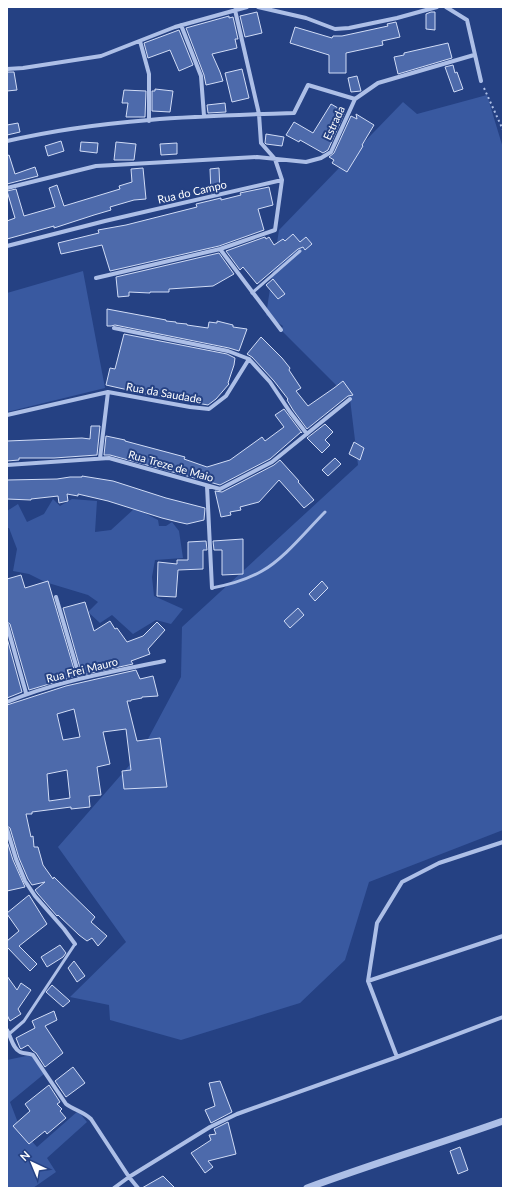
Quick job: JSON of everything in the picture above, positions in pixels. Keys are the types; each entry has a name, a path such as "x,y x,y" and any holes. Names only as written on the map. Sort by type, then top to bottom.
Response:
{"street":[{"path":"7,69 23,68 101,56 181,25 246,7"},
{"path":"258,7 306,18 335,30 397,18 437,7"},
{"path":"446,7 467,20 481,81"},
{"path":"96,278 220,249 275,230 282,180 275,159 261,143 259,114 235,10"},
{"path":"181,25 201,76 204,116"},
{"path":"140,41 149,74 149,121"},
{"path":"7,141 109,124 204,116 294,113 308,85 355,99 378,82 474,55"},
{"name":"Estrada","path":"275,159 306,162 321,158 331,152 355,99"},
{"path":"7,188 96,166 257,157 275,159"},
{"name":"Rua do Campo","path":"7,246 105,221 282,180"},
{"path":"220,249 281,330"},
{"path":"114,328 228,351 249,359 270,382 307,434"},
{"name":"Rua da Saudade","path":"7,414 108,392 190,408 209,409 226,396 249,359"},
{"path":"100,458 108,392"},
{"name":"Rua Treze de Maio","path":"7,465 109,458 220,489 272,462 350,399"},
{"path":"207,486 212,588"},
{"path":"56,597 80,679"},
{"path":"7,625 26,693"},
{"name":"Rua Frei Mauro","path":"7,702 26,693 80,679 164,661"},
{"path":"7,829 16,859 25,881 35,896 64,928 75,944"},
{"path":"396,1057 368,981 377,923 402,882 439,863 503,842"},
{"path":"368,981 503,936"},
{"path":"114,1188 129,1177 210,1128 237,1114 503,1017"},
{"path":"8,1032 16,1049 22,1053 33,1056 66,1104 73,1109 87,1114 138,1188"},
{"path":"307,1188 503,1121"}],"lane":[{"path":"252,293 300,251"},
{"path":"212,588 227,585 262,571 279,559 325,512"},
{"path":"8,1032 24,1021 75,944"}],"path":[{"path":"481,81 503,130"}],"shaded area":[{"path":"487,95 503,148 503,830 369,882 345,960 300,1003 181,1040 110,1020 109,1005 70,997 126,942 58,847 141,752 181,677 182,627 358,465 350,399 281,330 283,326 266,315 279,230 403,102 417,114"},
{"path":"83,271 105,388 7,412 7,293"},
{"path":"53,499 60,506 72,499 97,501 95,532 111,530 135,508 158,520 159,526 166,526 172,522 179,531 183,558 155,560 152,577 154,596 183,609 171,624 156,620 133,634 112,615 100,623 88,612 98,602 88,595 45,582 29,574 13,571 17,549 9,528 7,528 7,511 18,504 27,522 44,514"},
{"path":"31,1055 44,1074 10,1102 20,1128 37,1147 78,1111 87,1122 47,1158 56,1172 33,1188 7,1188 7,1060"}],"building":[{"path":"257,12 262,33 245,37 240,16"},
{"path":"435,12 435,30 426,29 426,14"},
{"path":"229,16 229,18 233,17 238,39 235,39 237,48 212,54 223,81 206,85 204,75 186,28"},
{"path":"396,22 400,37 382,41 383,45 346,53 346,73 329,73 329,55 290,43 295,27 332,38 333,36 342,36 388,26 387,24"},
{"path":"179,30 193,65 179,71 170,50 148,58 144,43"},
{"path":"448,43 452,58 398,74 394,57 404,55 404,53"},
{"path":"453,65 455,73 457,72 463,89 454,92 445,67"},
{"path":"242,69 249,98 232,102 225,73"},
{"path":"7,72 14,72 17,90 7,91"},
{"path":"357,76 361,91 351,92 348,78"},
{"path":"155,89 173,91 170,112 152,111 152,91 155,91"},
{"path":"124,90 146,91 145,117 126,117 128,103 122,103"},
{"path":"225,103 226,112 208,113 207,105"},
{"path":"331,104 345,112 328,150 323,153 300,140 299,142 286,135 294,122 313,133"},
{"path":"356,114 374,125 347,172 332,163 334,160 329,157 334,153 351,116 357,119"},
{"path":"18,123 20,132 7,135 7,125"},
{"path":"266,134 284,137 282,146 266,144"},
{"path":"61,141 64,151 48,156 45,146"},
{"path":"81,142 98,143 97,153 80,151"},
{"path":"116,142 136,144 134,160 114,160"},
{"path":"177,143 177,154 161,155 160,144"},
{"path":"9,155 15,174 35,167 38,176 7,184 7,156"},
{"path":"143,168 146,199 134,200 110,207 111,210 54,228 54,226 7,239 7,221 15,218 7,191 16,189 24,216 55,207 49,188 57,185 64,206 120,189 119,186 132,182 131,169"},
{"path":"219,168 220,191 211,193 210,169"},
{"path":"269,187 273,205 258,209 264,230 219,246 110,271 102,245 61,254 58,243 99,233 98,230 126,225 197,207 196,204 221,198 221,200 241,195 240,193"},
{"path":"293,234 300,242 306,237 312,244 305,250 303,247 298,249 257,284 243,267 240,270 226,251 265,237 266,239 269,237 274,245 283,239 285,241"},
{"path":"219,253 234,274 213,286 169,289 169,292 129,292 129,296 118,297 116,277"},
{"path":"273,279 285,294 278,299 266,285"},
{"path":"107,309 208,328 209,322 217,323 217,321 233,325 233,327 247,329 239,351 115,325 107,326"},
{"path":"124,334 227,354 235,358 229,384 216,399 208,405 106,385 110,368 115,369"},
{"path":"261,337 290,368 289,370 301,388 296,391 308,406 343,381 353,395 348,396 307,429 293,410 287,400 288,399 274,381 252,357 247,354"},
{"path":"284,409 302,433 301,432 270,459 220,485 110,455 104,455 106,436 185,457 184,459 207,467 230,460 262,437 265,441 284,427 275,415"},
{"path":"325,424 333,432 325,440 330,445 322,453 307,438"},
{"path":"91,426 100,426 97,455 54,458 19,458 19,460 7,461 7,441 90,439"},
{"path":"354,442 364,448 360,460 349,454"},
{"path":"335,458 341,464 328,476 322,470"},
{"path":"280,460 314,500 304,508 279,480 259,502 240,507 241,510 230,512 231,515 221,517 215,491 222,492 274,465"},
{"path":"82,476 113,481 166,498 205,508 204,520 187,524 162,518 108,501 78,494 78,496 67,494 68,501 59,503 58,496 31,500 7,499 7,480 57,479"},
{"path":"243,539 243,574 222,575 222,550 214,550 213,541"},
{"path":"206,541 207,550 203,550 203,569 178,570 176,597 157,596 158,562 177,564 177,560 188,560 188,542"},
{"path":"21,575 25,588 48,581 76,676 29,690 10,624 7,622 7,579"},
{"path":"322,581 328,588 315,601 309,594"},
{"path":"85,602 94,631 110,621 127,642 143,636 157,622 165,630 148,649 150,654 131,661 133,664 82,675 63,608"},
{"path":"298,608 304,615 290,628 284,621"},
{"path":"7,638 22,692 7,698"},
{"path":"136,670 140,679 153,676 158,696 142,697 127,701 137,741 160,738 167,787 124,789 122,771 131,770 126,729 103,732 110,764 97,767 101,795 89,796 90,807 71,809 71,807 26,814 31,837 33,836 34,847 38,847 43,865 53,879 54,877 95,917 91,922 107,936 98,946 92,938 87,941 58,915 57,916 38,894 35,890 45,882 32,885 19,858 10,828 7,826 7,705 66,686","holes":["74,709 80,737 63,740 57,714","67,770 70,798 49,801 47,774"]},
{"path":"7,841 13,860 25,887 7,891"},
{"path":"29,895 47,924 19,946 37,964 30,971 7,947 7,941 19,931 7,913"},
{"path":"60,945 66,953 63,957 47,967 41,957"},
{"path":"74,961 85,976 77,982 68,968"},
{"path":"7,976 17,990 21,983 31,990 18,1009 21,1014 10,1021 7,1015"},
{"path":"52,985 70,1001 63,1007 46,992"},
{"path":"54,1011 57,1020 45,1026 63,1053 45,1067 36,1053 28,1045 21,1049 20,1048 16,1038 35,1028 32,1021"},
{"path":"73,1067 85,1083 66,1097 55,1081"},
{"path":"220,1081 232,1112 211,1123 205,1110 215,1106 209,1083"},
{"path":"49,1085 60,1102 57,1104 62,1109 60,1111 66,1118 47,1134 45,1131 29,1144 13,1126 30,1111 25,1104"},
{"path":"228,1122 236,1154 208,1161 213,1167 205,1173 191,1153 211,1140 209,1135 216,1134 214,1129"},
{"path":"460,1147 468,1170 458,1174 450,1151"},
{"path":"163,1176 175,1188 142,1188"}]}
